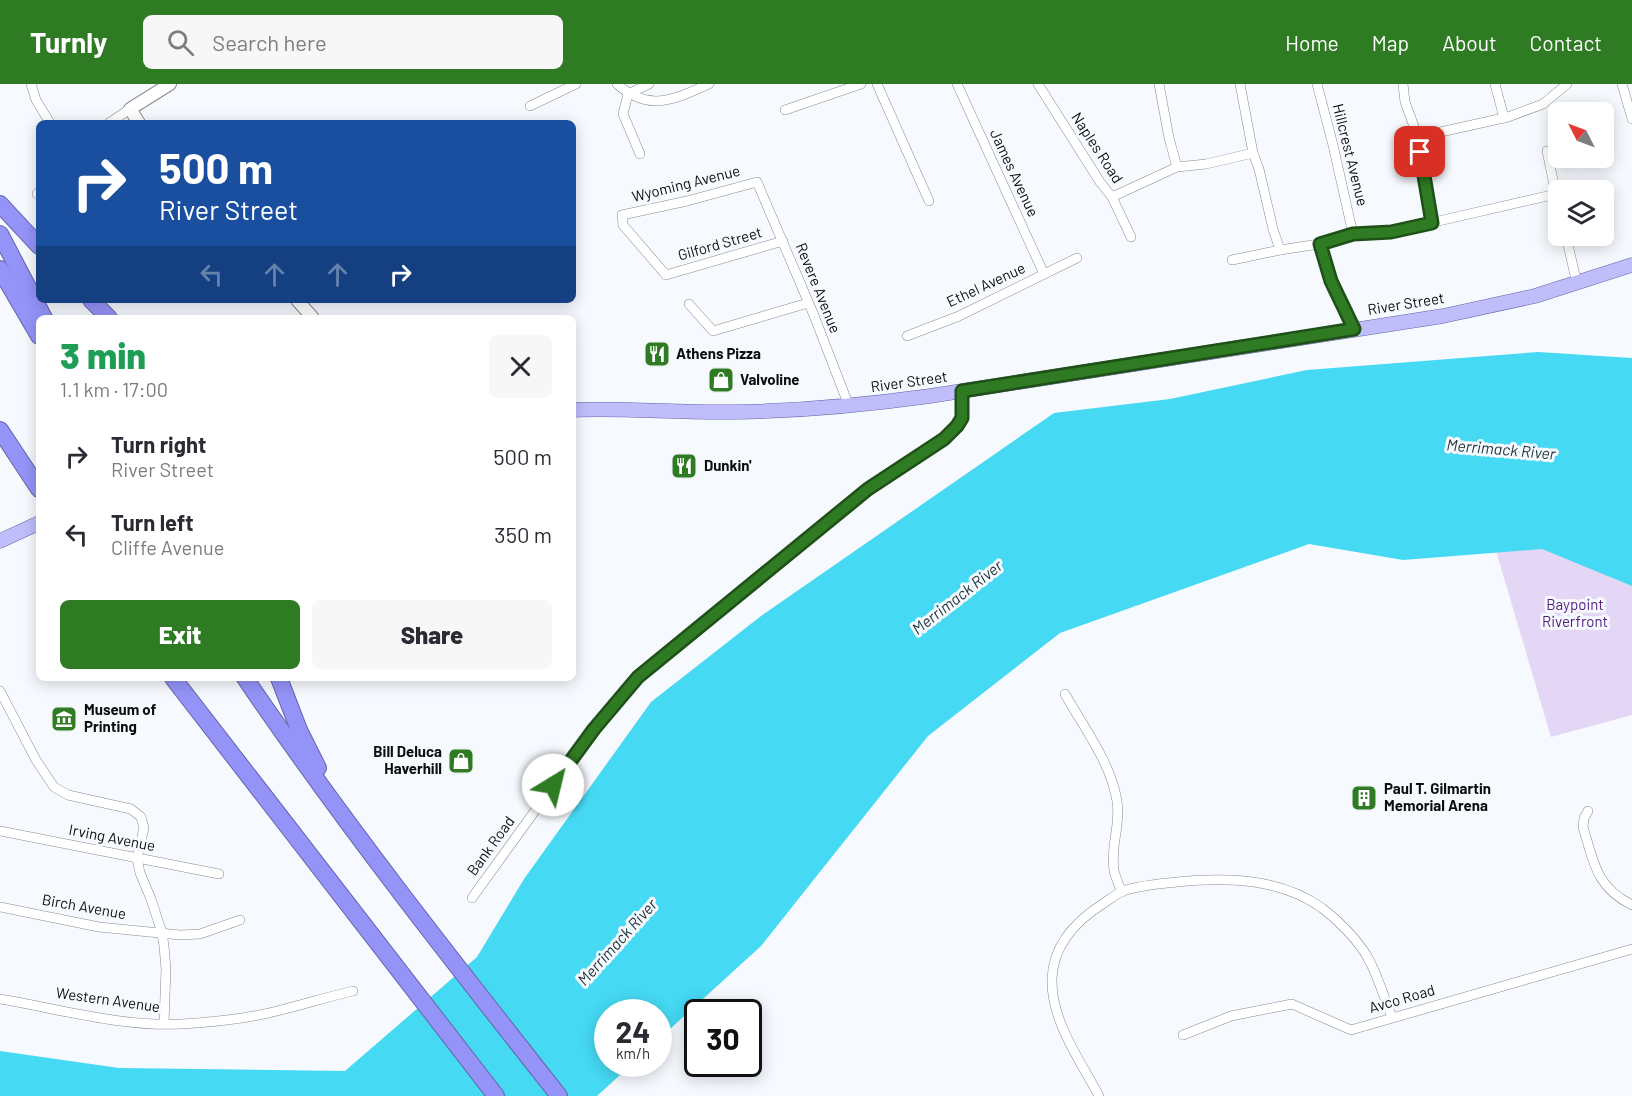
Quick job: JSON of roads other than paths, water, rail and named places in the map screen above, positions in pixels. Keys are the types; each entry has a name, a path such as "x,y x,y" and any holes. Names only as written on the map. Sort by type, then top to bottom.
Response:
{"highway":[{"path":"0,204 36,243"},
{"path":"0,234 36,301"},
{"path":"0,269 36,331"},
{"path":"94,303 106,315"},
{"path":"0,430 36,485"},
{"path":"0,442 36,485"},
{"path":"175,681 496,1096"},
{"path":"247,681 337,810 559,1096"},
{"path":"280,681 299,730 337,810"}],"main road":[{"path":"138,120 130,109 170,84"},
{"name":"River Street","path":"576,410 734,412 849,406 962,391 1493,306 1578,284 1632,265"},
{"path":"300,303 311,315"},
{"path":"0,541 36,525"}],"street":[{"path":"31,84 36,100 48,120"},
{"path":"530,106 576,84"},
{"path":"617,84 628,94 667,102 709,84"},
{"path":"628,94 649,84"},
{"path":"785,110 861,84"},
{"path":"877,84 929,201"},
{"name":"James Avenue","path":"957,84 1044,274"},
{"name":"Naples Road","path":"1038,84 1100,182 1112,197 1131,237"},
{"path":"1159,84 1177,167"},
{"path":"1240,84 1253,153 1280,250"},
{"name":"Hillcrest Avenue","path":"1317,84 1334,145 1353,234"},
{"path":"1402,84 1405,102 1418,137 1421,167 1432,223"},
{"path":"1495,84 1504,118"},
{"path":"1418,137 1504,118 1543,104 1567,84"},
{"path":"1622,84 1632,119"},
{"path":"628,94 623,114 640,154"},
{"path":"114,120 130,109"},
{"path":"1547,151 1553,180"},
{"path":"1112,197 1177,167 1206,164 1253,153"},
{"name":"Wyoming Avenue","path":"666,275 623,225 622,215 687,201 757,182"},
{"name":"Revere Avenue","path":"757,182 849,406"},
{"path":"1232,260 1320,244 1353,234 1391,232 1548,201"},
{"name":"Gilford Street","path":"666,275 783,241"},
{"path":"1320,244 1331,281 1354,329"},
{"path":"1568,246 1578,284"},
{"name":"Ethel Avenue","path":"907,336 959,316 1077,258"},
{"path":"689,304 713,331 808,303"},
{"name":"Bank Road","path":"472,898 594,729 637,678 868,489 944,439 962,418 962,391"},
{"path":"0,691 36,760 54,787 68,795 131,809 141,817 144,828 136,858 162,933 166,969 164,1023"},
{"path":"1065,694 1112,777 1118,804 1114,871 1122,892"},
{"path":"1588,811 1583,827 1603,884 1632,905"},
{"name":"Irving Avenue","path":"0,831 219,874"},
{"path":"1099,1096 1060,1020 1054,1003 1052,978 1056,957 1071,931 1088,914 1122,892 1154,884 1236,879 1270,885 1298,894 1322,908 1347,931 1368,957 1392,1017"},
{"name":"Birch Avenue","path":"0,907 99,927 180,935 200,934 240,920"},
{"name":"Avco Road","path":"1183,1035 1231,1016 1293,1004 1351,1030 1632,949"},
{"name":"Western Avenue","path":"0,999 135,1022 180,1024 233,1020 352,991"}],"water":[{"name":"Merrimack River","path":"1538,352 1632,358 1632,586 1542,549 1403,560 1309,544 1060,633 928,736 761,946 703,999 684,999 684,1016 672,1027 672,999 594,999 594,1077 618,1077 597,1096 0,1096 0,1051 119,1068 345,1071 477,957 524,879 651,702 761,616 1054,413 1170,399 1307,370"}],"place":[{"name":"Athens Pizza","path":"657,354"},
{"name":"Valvoline","path":"721,380"},
{"name":"Dunkin'","path":"684,466"},
{"name":"Museum of Printing","path":"64,719"},
{"name":"Bill Deluca Haverhill","path":"461,761"},
{"name":"Paul T. Gilmartin Memorial Arena","path":"1364,798"}],"park label":[{"name":"Baypoint Riverfront","path":"1575,614"}]}
